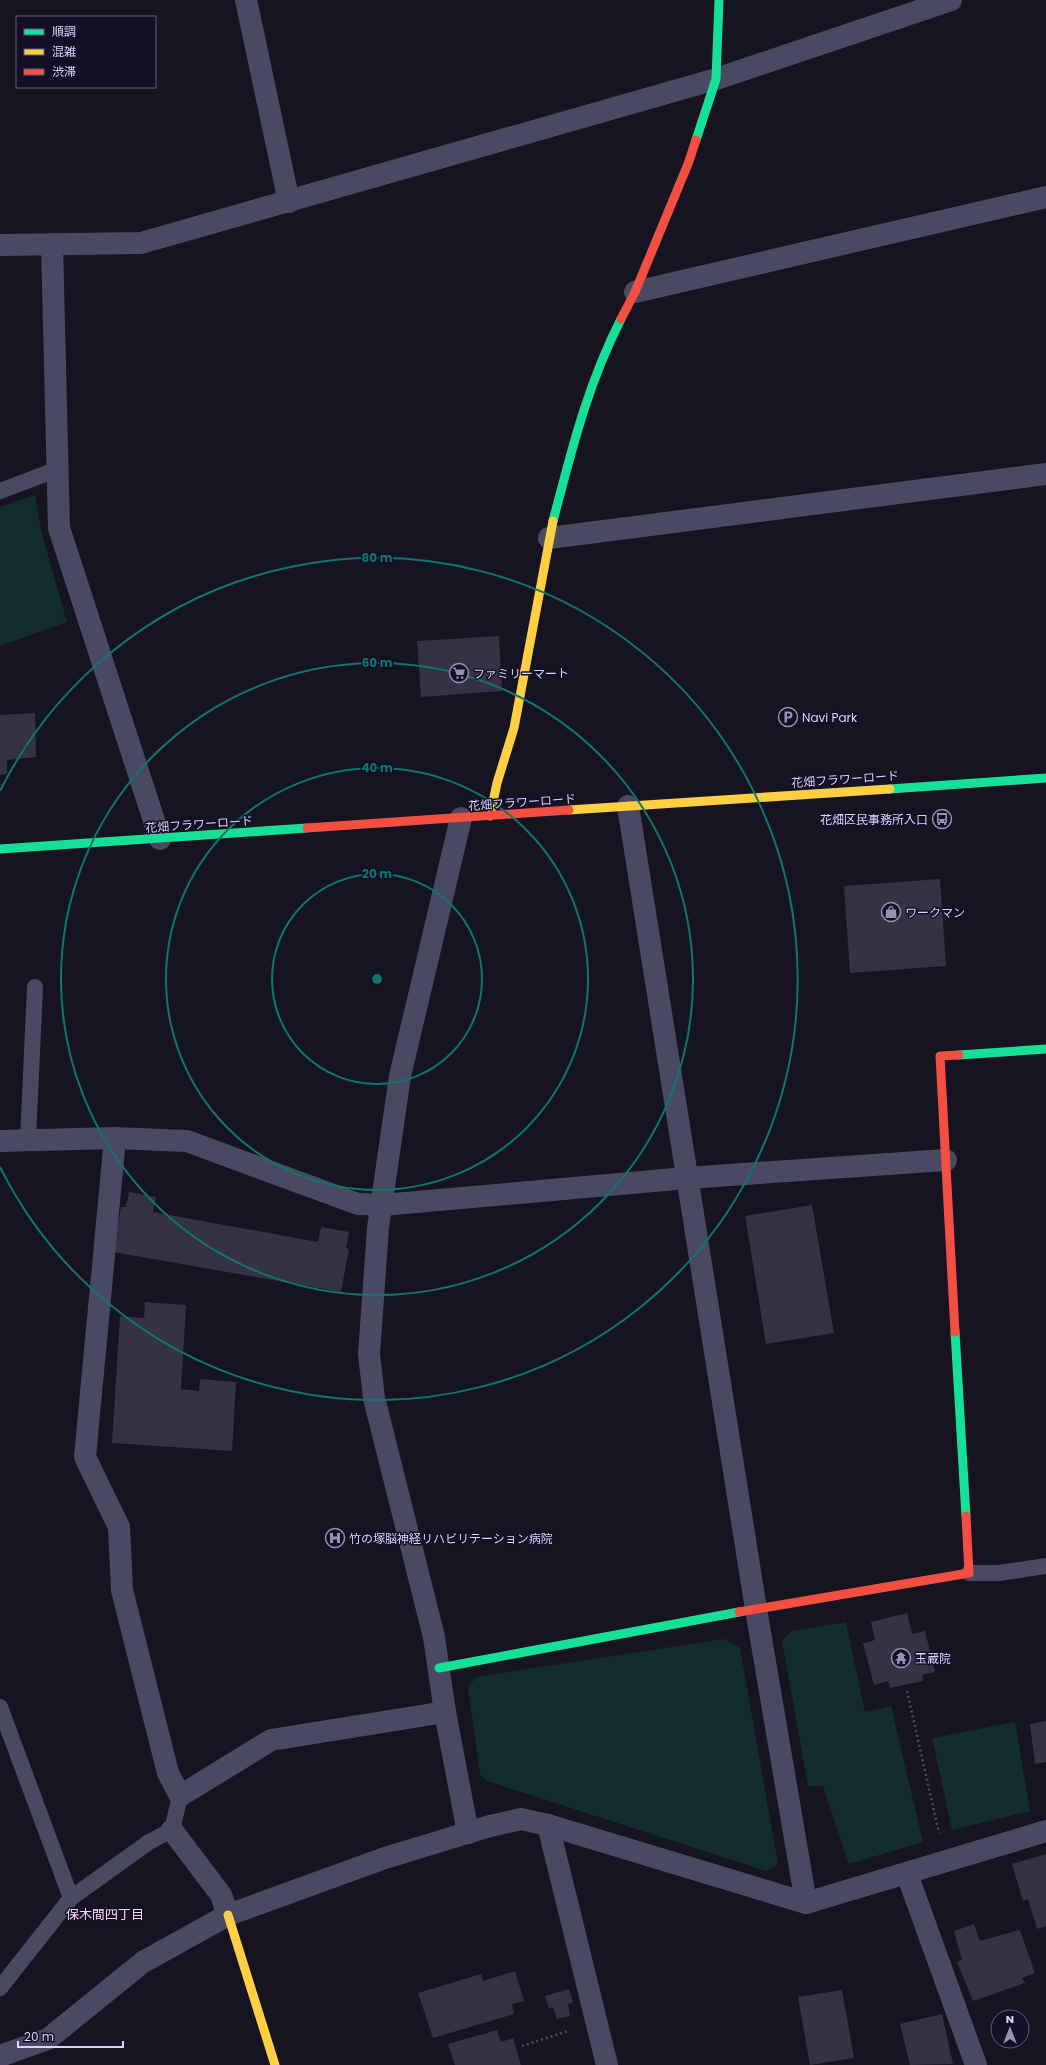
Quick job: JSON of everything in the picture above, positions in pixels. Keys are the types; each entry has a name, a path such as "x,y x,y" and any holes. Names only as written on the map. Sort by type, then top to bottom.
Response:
{"street":[{"path":"246,0 289,202"},
{"path":"490,816 497,783 514,728 549,538 579,420 603,354 635,292 688,164 716,78 719,0"},
{"path":"0,245 141,243 289,202 716,78 951,0"},
{"path":"635,292 1046,198"},
{"path":"52,245 59,528 160,838"},
{"path":"549,538 1046,474"},
{"name":"花畑フラワーロード","path":"0,849 1046,778"},
{"path":"628,806 756,1609 806,1903"},
{"path":"461,818 400,1076 382,1205 369,1354 374,1398 434,1637 445,1712 468,1833"},
{"path":"439,1668 756,1609 969,1573 940,1056 1046,1049"},
{"path":"0,1141 115,1138 187,1140 358,1204 382,1205 687,1178 946,1160"},
{"path":"115,1138 85,1456 119,1527 122,1590 168,1773 180,1796 271,1740 445,1712"},
{"path":"0,2056 48,2039 143,1962 228,1915 385,1858 521,1819 548,1825 806,1903 1046,1831"},
{"path":"548,1825 607,2065"},
{"path":"172,1830 221,1895 275,2065"},
{"path":"906,1874 976,2065"}],"lane":[{"path":"0,491 58,469"},
{"path":"28,1140 35,988"},
{"path":"969,1573 999,1573 1046,1566"},
{"path":"0,1707 71,1898"},
{"path":"0,1988 71,1898 149,1842 172,1830 180,1796"}],"path":[{"path":"908,1691 946,1862"},
{"path":"522,2046 597,2022"}],"green space":[{"path":"35,495 41,531 67,622 0,646 0,507"},
{"path":"846,1622 865,1712 891,1706 923,1842 849,1864 823,1786 808,1786 782,1641 791,1631"},
{"path":"724,1639 740,1648 778,1864 766,1871 487,1781 480,1774 468,1688 476,1677"},
{"path":"1015,1722 1030,1811 952,1830 932,1738"}],"building":[{"path":"499,636 502,691 421,697 417,641"},
{"path":"35,713 36,757 7,760 7,774 0,775 0,715"},
{"path":"940,879 946,966 850,973 844,886"},
{"path":"129,1192 156,1197 153,1212 318,1242 321,1227 349,1232 346,1248 349,1249 341,1292 113,1252 121,1207 126,1207"},
{"path":"812,1205 834,1333 766,1344 745,1216"},
{"path":"145,1302 186,1305 181,1389 199,1391 200,1379 236,1382 232,1451 112,1443 120,1316 144,1318"},
{"path":"907,1613 912,1634 925,1631 935,1672 922,1675 923,1681 890,1688 888,1681 874,1685 863,1643 875,1640 871,1622"},
{"path":"1046,1721 1046,1762 1035,1764 1030,1724"},
{"path":"1046,1854 1046,1926 1037,1929 1028,1899 1023,1901 1012,1864"},
{"path":"974,1924 980,1941 1020,1930 1035,1973 1022,1978 1025,1983 973,2001 957,1962 962,1960 954,1931"},
{"path":"515,1971 524,2001 512,2004 514,2014 433,2038 418,1993 481,1974 483,1981"},
{"path":"569,1989 573,2002 568,2004 570,2016 557,2019 553,2007 549,2009 545,1996"},
{"path":"842,1990 854,2058 810,2065 798,1997"},
{"path":"942,2014 953,2064 910,2065 900,2024"},
{"path":"497,2030 501,2042 513,2038 521,2065 455,2065 448,2044"}],"traffic: fast":[{"path":"696,140 716,79 719,0"},
{"path":"553,521 581,418 609,344 621,319"},
{"path":"890,789 1046,778"},
{"path":"0,849 307,828"},
{"path":"959,1055 1046,1049"},
{"path":"955,1332 966,1516"},
{"path":"439,1668 739,1612"}],"traffic: slow":[{"path":"490,816 497,783 514,728 553,521"},
{"path":"569,810 890,789"},
{"path":"228,1915 275,2065"}],"traffic: jam":[{"path":"621,319 635,292 688,164 696,140"},
{"path":"307,828 569,810"},
{"path":"955,1332 940,1056 959,1055"},
{"path":"739,1612 969,1573 966,1516"}],"place":[{"name":"ファミリーマート","path":"459,673"},
{"name":"Navi Park","path":"788,717"},
{"name":"花畑区民事務所入口","path":"942,819"},
{"name":"ワークマン","path":"891,912"},
{"name":"竹の塚脳神経リハビリテーション病院","path":"335,1538"},
{"name":"玉蔵院","path":"901,1658"}],"district":[{"name":"保木間四丁目","path":"105,1914"}]}
